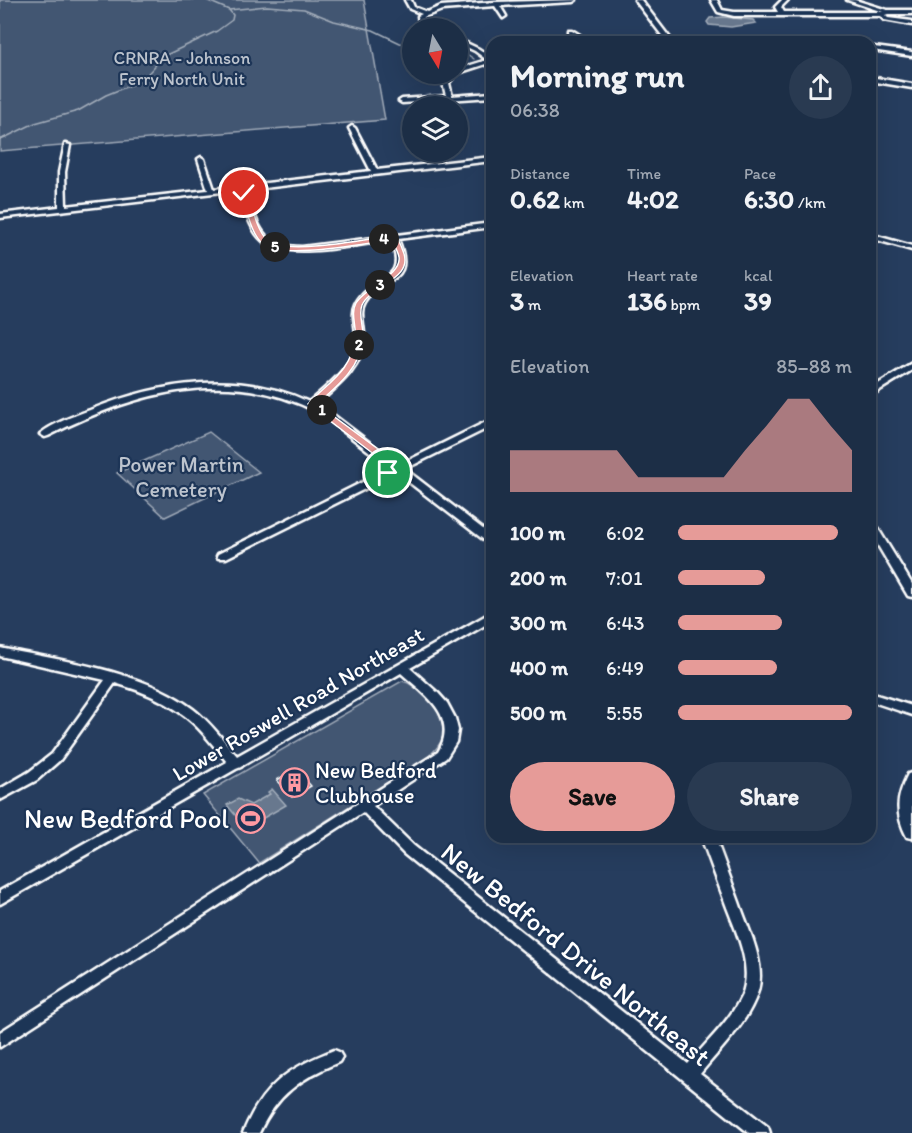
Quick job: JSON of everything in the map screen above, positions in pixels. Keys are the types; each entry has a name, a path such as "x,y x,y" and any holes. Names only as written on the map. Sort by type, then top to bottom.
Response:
{"street":[{"path":"408,0 412,8 426,13 450,7 573,0"},
{"path":"638,0 665,36"},
{"path":"714,0 720,11 726,13 912,12"},
{"path":"782,14 778,8 785,0"},
{"path":"850,0 885,13"},
{"path":"496,4 503,16"},
{"path":"422,18 426,13"},
{"path":"885,13 886,19 910,25"},
{"path":"570,32 578,36"},
{"path":"881,44 912,53"},
{"path":"468,46 486,56"},
{"path":"876,49 912,53"},
{"path":"468,68 486,62"},
{"path":"876,80 909,85 911,76"},
{"path":"468,97 486,95"},
{"path":"352,128 375,173"},
{"path":"63,209 62,172 67,145"},
{"path":"201,159 212,192"},
{"path":"0,216 486,160"},
{"path":"242,188 258,234 267,243 278,248 302,249 486,226"},
{"path":"312,404 340,380 356,357 360,336 357,309 362,300 402,266 403,258 394,237"},
{"path":"876,238 912,248"},
{"path":"876,388 912,366"},
{"path":"45,434 88,412 122,401 163,392 203,386 244,386 266,389 312,404 486,536"},
{"path":"222,556 486,425"},
{"path":"876,536 912,593"},
{"name":"Lower Roswell Road Northeast","path":"0,898 486,620"},
{"path":"0,652 112,678 153,692 183,708 206,728 237,764"},
{"path":"0,1040 434,762 444,753 451,741 453,727 446,709 403,668"},
{"path":"0,795 33,776 56,757 112,678"},
{"path":"876,699 912,711"},
{"path":"912,778 903,806 904,818 912,833"},
{"name":"New Bedford Drive Northeast","path":"365,806 410,850 762,1133"},
{"path":"689,1075 742,1010 750,994 753,979 752,961 747,944 710,843"},
{"path":"251,1133 263,1106 287,1081 334,1057"}],"green space":[{"name":"CRNRA - Johnson Ferry North Unit","path":"0,0 364,0 385,120 0,151"},
{"name":"Power Martin Cemetery","path":"209,432 259,472 165,517 117,473"},
{"path":"402,681 412,685 420,692 439,712 443,720 444,734 436,749 428,757 259,863 203,795"}],"shaded area":[{"path":"710,18 753,20 756,23 731,27 709,25 707,22"},
{"name":"New Bedford Pool","path":"272,789 286,805 246,828 227,805 238,799 251,805 270,794 268,792"}],"building":[{"name":"New Bedford Clubhouse","path":"296,769 311,786 292,797 277,780"}],"waterway":[{"path":"206,0 229,10"},
{"path":"229,10 267,6 304,9 334,21 373,30 402,43"},
{"path":"4,138 35,123 78,111 106,95 141,81 164,56 217,31 232,20 233,15 229,10"},
{"path":"468,55 474,59"},
{"path":"0,140 7,137"}],"place":[{"name":"New Bedford Clubhouse","path":"294,783"},
{"name":"New Bedford Pool","path":"250,818"}],"route":[{"path":"244,193 258,234 267,243 278,248 302,249 394,237 403,258 402,266 362,300 357,309 360,336 356,357 340,380 312,404 398,468 388,473"}]}
